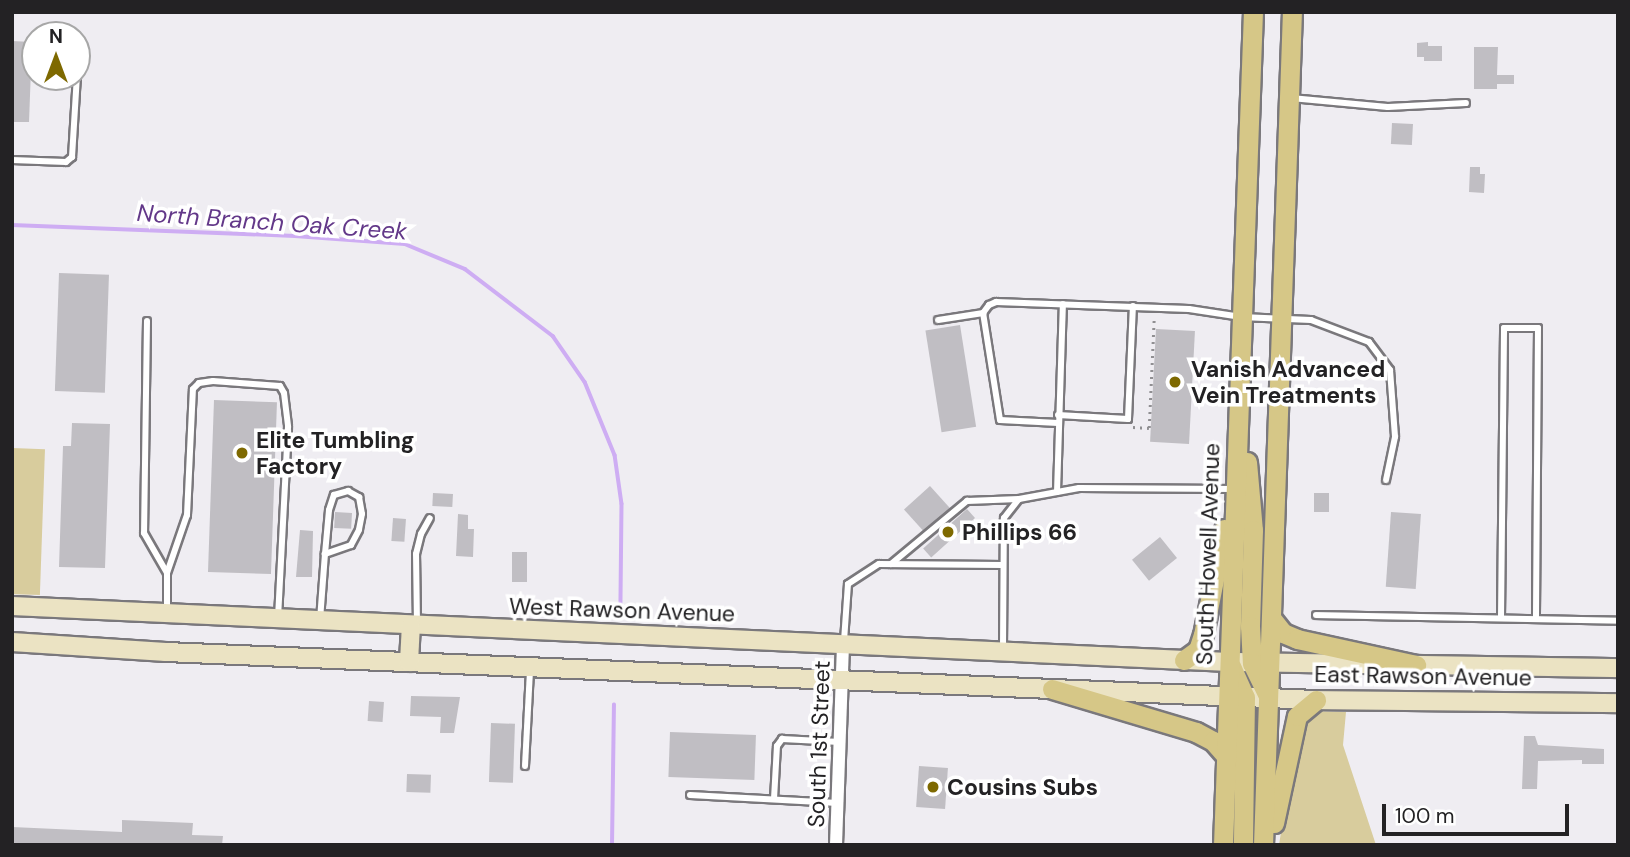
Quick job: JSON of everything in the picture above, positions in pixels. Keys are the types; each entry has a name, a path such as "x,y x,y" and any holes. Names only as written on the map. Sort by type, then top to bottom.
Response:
{"main road":[{"name":"South Howell Avenue","path":"1223,845 1226,756 1237,696 1229,662 1230,489 1226,468 1238,421 1253,12"},
{"path":"1261,663 1272,619 1292,12"},
{"path":"1239,378 1253,530 1250,626 1269,698 1263,845"},
{"path":"1184,660 1198,650 1203,635 1230,489"},
{"name":"West Rawson Avenue","path":"12,606 1229,662"},
{"path":"1272,619 1283,633 1297,639 1416,665"},
{"path":"409,662 414,626"},
{"path":"12,642 530,668 1237,696 1243,845"},
{"name":"East Rawson Avenue","path":"1229,662 1618,668"},
{"path":"1052,689 1196,732 1213,741 1226,756"},
{"name":"East Rawson Avenue","path":"1237,696 1316,700 1618,703"},
{"path":"1273,845 1275,814 1292,730 1297,716 1316,700"}],"street":[{"name":"South 1st Street","path":"836,845 843,645"}],"lane":[{"path":"12,160 66,162 72,157 76,91"},
{"path":"1289,98 1388,107 1466,103"},
{"path":"938,320 983,313 996,302 1189,309 1241,317 1311,320 1369,342 1390,370 1395,436 1386,480"},
{"path":"1057,492 1063,303"},
{"path":"983,313 1000,420 1128,419 1133,306"},
{"path":"147,321 144,533 167,573"},
{"path":"1501,618 1504,328 1538,328 1536,618"},
{"path":"167,615 167,573 187,515 192,389 198,383 213,381 280,386 287,405 278,620"},
{"path":"891,564 967,501 1019,499 1057,492 1139,486 1230,489"},
{"path":"320,622 325,554 329,510 334,495 348,491 359,497 362,514 359,530 351,545 325,554"},
{"path":"1003,652 1004,518 1019,499"},
{"path":"414,626 416,554 421,534 430,518"},
{"path":"843,645 848,584 879,564 1003,565"},
{"path":"1316,615 1618,621"},
{"path":"525,766 530,668"},
{"path":"774,799 777,746 782,739 840,741"},
{"path":"690,795 838,803"}],"path":[{"path":"1128,419 1132,427 1149,428 1154,316 1165,317"}],"shaded area":[{"path":"12,448 45,449 40,595 12,594"},
{"path":"1313,711 1346,712 1343,745 1376,845 1279,845 1298,725"}],"building":[{"path":"12,41 21,41 21,91 30,91 29,122 12,122"},
{"path":"1428,42 1428,46 1442,46 1442,61 1424,61 1424,57 1417,57 1417,43"},
{"path":"1474,47 1498,47 1497,75 1514,75 1514,84 1497,84 1497,89 1474,89"},
{"path":"1392,123 1413,124 1412,145 1391,144"},
{"path":"1470,167 1480,167 1480,174 1485,174 1484,193 1469,192"},
{"path":"59,273 109,275 105,393 55,391"},
{"path":"960,325 976,427 942,432 925,330"},
{"path":"1156,329 1195,331 1189,444 1150,442"},
{"path":"214,400 277,402 271,574 208,572"},
{"path":"72,423 110,424 105,568 59,567 63,446 71,446"},
{"path":"930,486 950,508 924,532 904,509"},
{"path":"433,493 453,494 452,507 432,506"},
{"path":"1314,493 1329,493 1329,512 1314,512"},
{"name":"Phillips 66","path":"967,509 975,518 931,557 923,548"},
{"path":"335,512 352,513 351,529 334,528"},
{"path":"1391,512 1421,514 1416,589 1386,587"},
{"path":"458,514 468,515 468,529 474,529 473,557 456,556"},
{"path":"393,518 406,519 404,542 391,541"},
{"path":"300,530 313,531 312,577 296,577"},
{"path":"1160,537 1177,558 1149,581 1132,560"},
{"path":"512,552 527,552 527,582 512,582"},
{"path":"411,696 460,697 454,733 440,733 441,717 410,716"},
{"path":"369,701 384,702 383,722 368,721"},
{"path":"491,723 515,724 513,783 489,782"},
{"path":"670,732 756,735 754,780 668,777"},
{"path":"1524,736 1535,736 1538,745 1604,749 1604,764 1582,764 1582,760 1538,761 1537,789 1522,789"},
{"name":"Cousins Subs","path":"919,766 948,768 945,809 916,807"},
{"path":"407,774 431,775 430,793 406,792"},
{"path":"122,820 193,823 192,835 223,836 222,845 12,845 12,827 122,832"}],"waterway":[{"name":"North Branch Oak Creek","path":"12,225 295,236 405,244 465,269 553,336 585,382 615,455 622,504 621,605"},
{"name":"North Branch Oak Creek","path":"612,845 614,705"}],"place":[{"name":"Vanish Advanced Vein Treatments","path":"1175,382"},
{"name":"Elite Tumbling Factory","path":"242,453"},
{"name":"Phillips 66","path":"948,532"},
{"name":"Cousins Subs","path":"933,787"}]}
